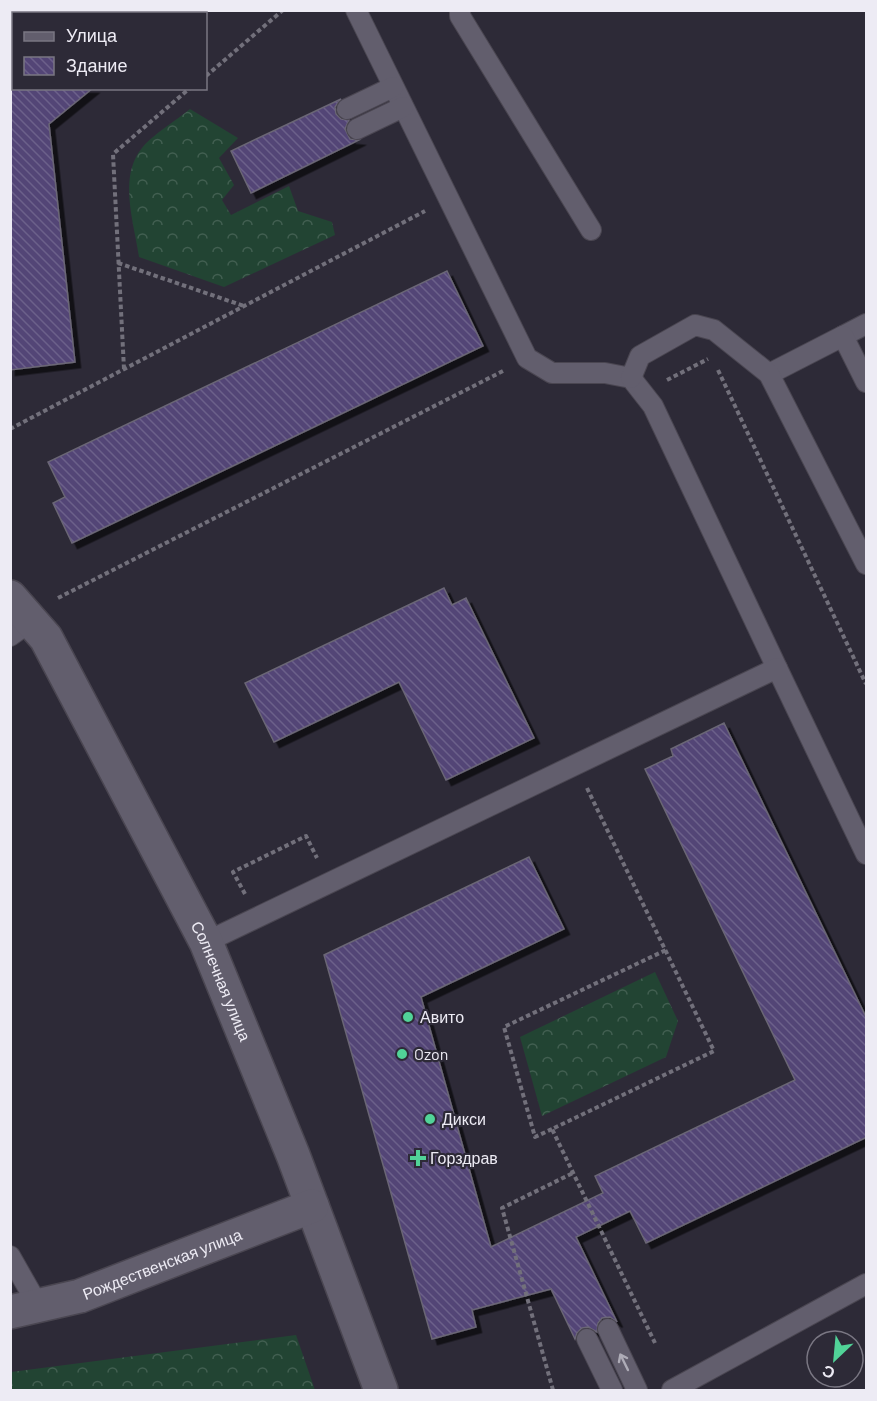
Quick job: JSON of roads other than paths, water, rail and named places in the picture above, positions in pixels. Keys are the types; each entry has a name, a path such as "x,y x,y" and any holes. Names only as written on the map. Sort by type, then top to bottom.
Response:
{"street":[{"name":"Солнечная улица","path":"19,617 46,638 206,942 312,1206 381,1390"},
{"name":"Рождественская улица","path":"25,1310 80,1296 312,1206"}],"lane":[{"path":"356,10 527,358 552,373 605,373 631,378 652,406 867,854"},
{"path":"460,10 460,16 591,230"},
{"path":"347,108 393,87"},
{"path":"357,129 403,107"},
{"path":"631,378 640,356 695,324 714,330 769,374 867,564"},
{"path":"769,374 867,324"},
{"path":"843,336 867,382"},
{"path":"206,942 777,668"},
{"path":"10,1256 25,1310"},
{"path":"672,1390 867,1284"},
{"path":"608,1329 638,1390"},
{"path":"588,1339 612,1390"}],"place":[{"name":"Авито","path":"408,1017"},
{"name":"Ozon","path":"402,1054"},
{"name":"Дикси","path":"430,1119"},
{"name":"Горздрав","path":"418,1158"}]}
